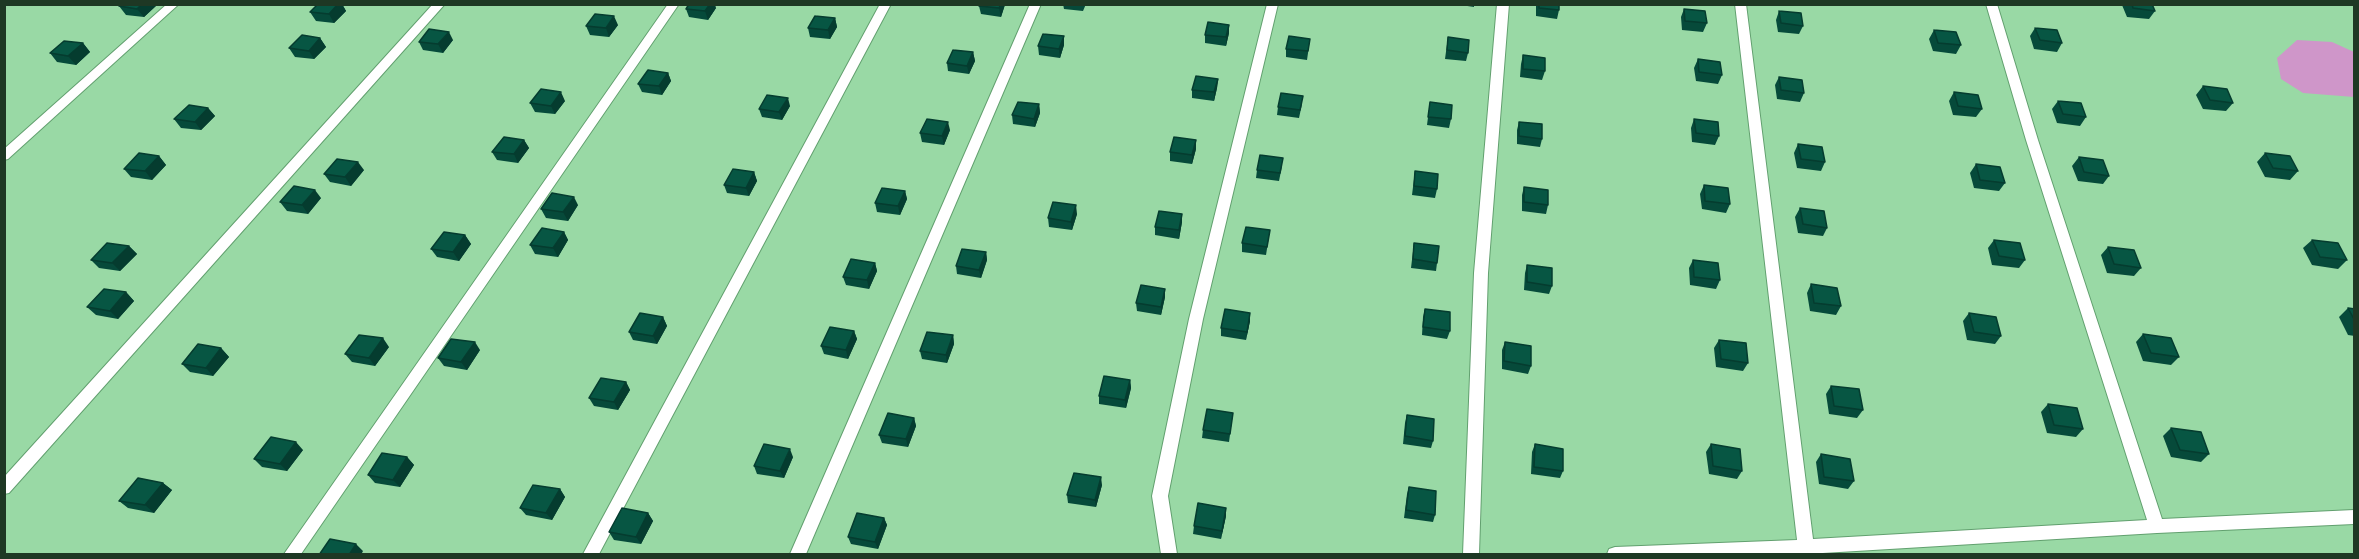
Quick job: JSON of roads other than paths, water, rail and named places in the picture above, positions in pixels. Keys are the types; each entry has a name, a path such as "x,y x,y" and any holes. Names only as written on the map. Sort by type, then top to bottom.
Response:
{"lane":[{"path":"4,156 174,4"},
{"path":"4,488 440,4"},
{"path":"292,555 674,4"},
{"path":"591,555 886,4"},
{"path":"798,555 1036,4"},
{"path":"1169,555 1160,496 1196,319 1274,4"},
{"path":"1471,555 1481,273 1503,4"},
{"path":"1740,4 1806,547"},
{"path":"1992,4 2036,151 2157,526"},
{"path":"1615,555 1806,547 2157,526 2355,517"}]}
